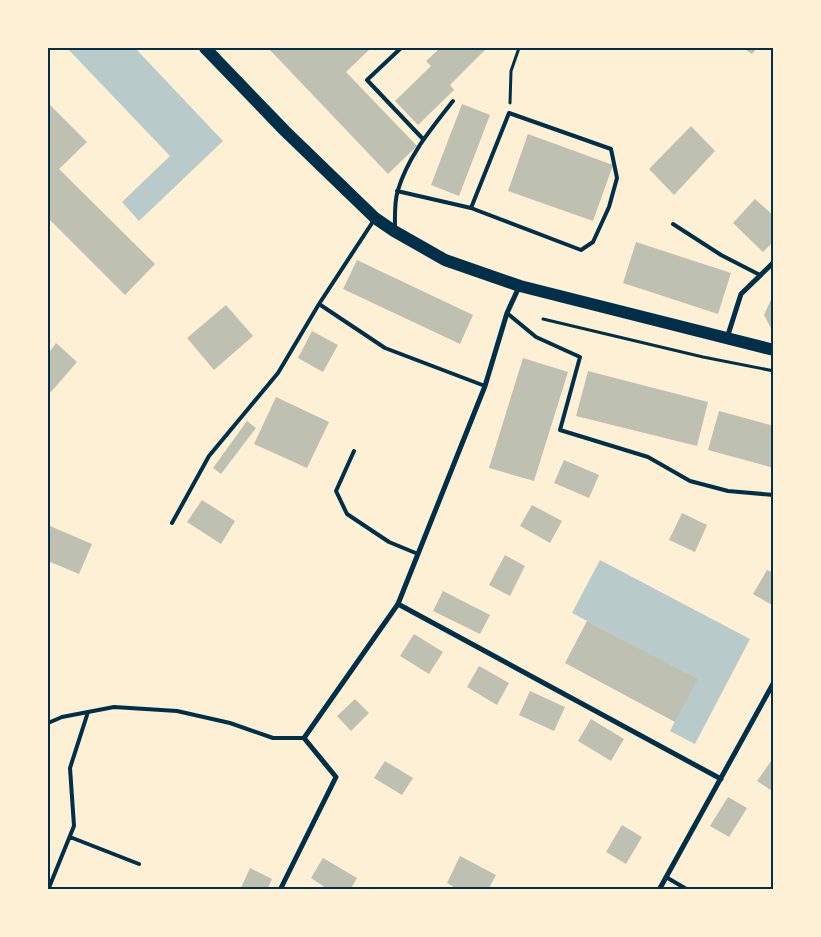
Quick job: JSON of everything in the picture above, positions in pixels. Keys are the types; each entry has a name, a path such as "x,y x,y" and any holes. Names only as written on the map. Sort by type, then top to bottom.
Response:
{"main road":[{"path":"205,48 284,131 375,218 445,260 520,286 774,350"}],"street":[{"path":"727,338 741,294 774,262"},
{"path":"280,890 336,777 304,738 398,604 484,386 507,313 520,286"},
{"path":"398,604 721,779"},
{"path":"659,890 774,682"}],"lane":[{"path":"401,48 366,80 424,139"},
{"path":"394,231 397,191 410,162 424,139 454,101"},
{"path":"397,191 471,208 581,250 592,242 609,207 617,178 611,149 509,113 471,208"},
{"path":"172,523 209,456 278,373 319,304 375,218"},
{"path":"673,224 721,255 760,275"},
{"path":"319,304 385,348 484,386"},
{"path":"507,313 536,337 580,357 560,430 648,457 690,481 728,491 774,495"},
{"path":"354,451 336,491 346,514 389,542 418,554"},
{"path":"48,722 62,717 114,707 177,711 230,724 273,738 304,738"},
{"path":"48,890 74,826 70,768 88,712"},
{"path":"70,837 139,864"},
{"path":"666,877 688,890"}],"path":[{"path":"509,113 511,71 519,48"},
{"path":"543,319 703,357 774,371"}],"shaded area":[{"path":"67,48 135,48 223,141 139,221 122,202 170,156"},
{"path":"600,560 750,639 695,744 670,731 697,679 572,613"}],"building":[{"path":"272,48 371,48 346,72 417,146 388,174 270,50"},
{"path":"440,48 487,48 450,85 454,90 418,125 395,101 431,66 426,61"},
{"path":"743,48 757,48 752,54"},
{"path":"48,103 87,142 59,169 155,264 125,295 48,218"},
{"path":"462,104 490,115 459,196 431,185"},
{"path":"691,126 715,151 674,195 649,169"},
{"path":"528,134 613,165 593,221 508,191"},
{"path":"755,199 774,216 774,241 763,252 733,223"},
{"path":"636,242 731,273 718,314 623,283"},
{"path":"357,260 473,315 460,344 343,289"},
{"path":"774,293 774,334 764,315"},
{"path":"226,305 253,336 214,370 187,338"},
{"path":"312,331 338,345 323,372 298,358"},
{"path":"56,343 77,362 51,392 48,389 48,354"},
{"path":"523,358 568,372 534,481 489,468"},
{"path":"588,371 708,402 697,446 576,416"},
{"path":"276,397 329,422 307,468 254,444"},
{"path":"719,411 774,426 774,468 708,450"},
{"path":"247,421 256,428 221,474 213,468"},
{"path":"564,460 599,475 589,498 554,483"},
{"path":"202,500 235,521 221,544 187,522"},
{"path":"532,505 562,521 550,543 520,526"},
{"path":"682,513 707,525 695,552 669,540"},
{"path":"50,526 92,544 79,574 48,561 48,531"},
{"path":"505,555 525,566 510,596 489,585"},
{"path":"767,570 774,573 774,602 772,605 753,594"},
{"path":"443,591 490,615 480,634 433,611"},
{"path":"587,621 698,679 675,722 565,663"},
{"path":"414,634 443,652 429,674 400,656"},
{"path":"479,666 509,683 497,705 467,687"},
{"path":"530,691 565,707 554,731 519,715"},
{"path":"355,699 369,713 351,731 337,716"},
{"path":"591,719 624,739 611,761 578,741"},
{"path":"774,757 774,792 757,781"},
{"path":"385,761 413,778 402,795 374,778"},
{"path":"728,797 747,808 729,837 710,826"},
{"path":"622,825 642,837 626,864 606,852"},
{"path":"460,856 496,875 488,890 459,890 447,883"},
{"path":"323,858 357,878 350,890 329,890 311,878"},
{"path":"250,868 272,879 267,890 240,890"}]}
